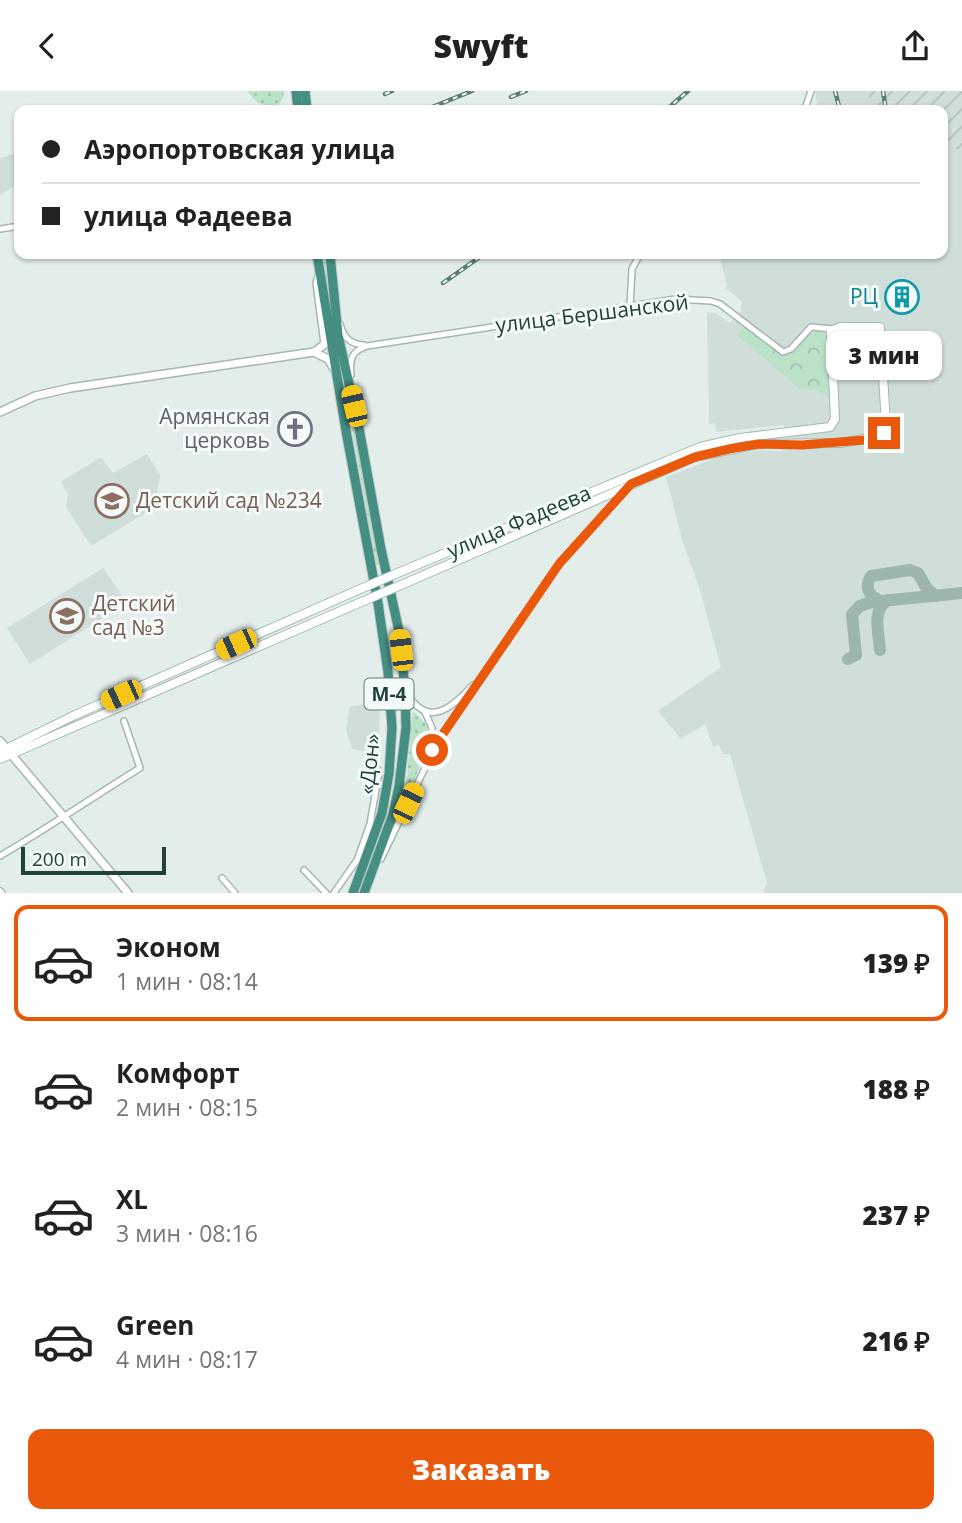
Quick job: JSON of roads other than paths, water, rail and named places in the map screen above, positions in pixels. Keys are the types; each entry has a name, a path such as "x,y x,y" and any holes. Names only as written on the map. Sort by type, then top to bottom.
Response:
{"highway":[{"name":"М-4","path":"317,259 337,373"},
{"name":"М-4","path":"330,259 340,345 354,406"},
{"name":"«Дон»","path":"337,373 388,671 391,728 389,774 382,813 353,893"},
{"name":"«Дон»","path":"354,406 399,631 406,728 393,814 364,893"}],"main road":[{"name":"улица Фадеева","path":"0,759 6,752 75,715 434,557 639,472 655,470 710,453 758,444 877,439 884,433 880,327 833,329 830,335 832,426 740,438 700,447 655,470 616,495 439,568 80,724 6,752"},
{"path":"792,432 794,444"},
{"path":"434,557 434,564 439,568"},
{"path":"75,715 80,718 80,724"}],"street":[{"path":"630,306 632,268 637,259"},
{"path":"0,412 35,396 70,388 314,352 325,344 317,283 319,275"},
{"name":"улица Бершанской","path":"367,346 676,299 720,304 783,352 791,349 811,327 833,329"},
{"path":"334,303 343,333 355,344 367,346"},
{"path":"354,406 351,358 354,352 367,346"},
{"path":"314,352 328,359 337,373"},
{"path":"631,484 639,472"},
{"path":"364,893 432,750 559,564 616,495"},
{"path":"405,690 416,708 425,712 439,711 456,702 481,678"},
{"path":"425,712 433,736 432,750"},
{"path":"0,856 140,768 124,722"},
{"path":"0,741 6,752 64,815 128,893"},
{"path":"334,893 357,860 370,824 379,772 372,759"},
{"path":"304,870 326,893"},
{"path":"222,878 235,893"}],"railway":[{"path":"385,94 392,91"},
{"path":"437,105 472,91"},
{"path":"511,97 526,91"},
{"path":"672,105 688,91"},
{"path":"835,91 839,105"},
{"path":"883,91 885,105"},
{"path":"443,283 477,259"}],"place":[{"name":"РЦ","path":"902,297"},
{"name":"Армянская церковь","path":"295,429"},
{"name":"Детский сад №234","path":"112,501"},
{"name":"Детский сад №3","path":"67,616"}]}
